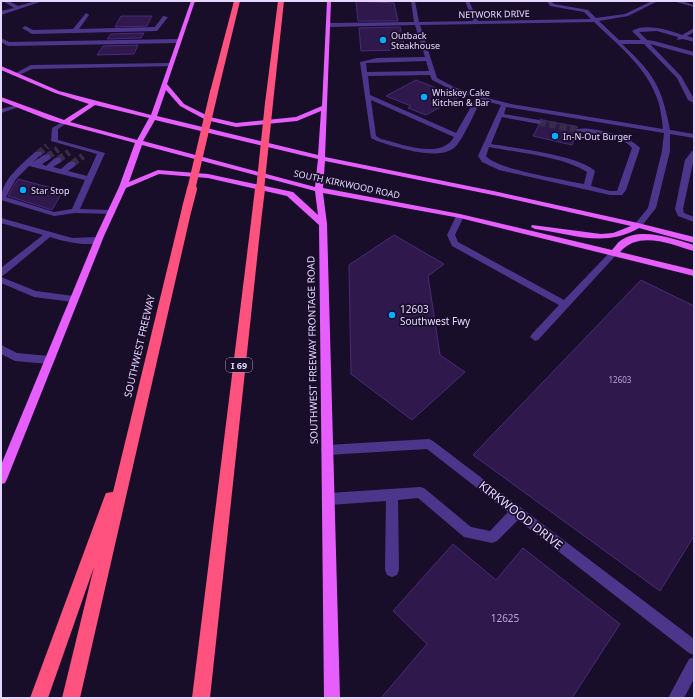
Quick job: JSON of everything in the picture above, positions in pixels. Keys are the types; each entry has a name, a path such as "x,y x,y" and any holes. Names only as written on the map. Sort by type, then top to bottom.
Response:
{"highway":[{"name":"SOUTHWEST FREEWAY","path":"71,698 214,92 237,1"},
{"name":"I 69","path":"201,698 281,1"},
{"path":"39,698 131,442"}],"main road":[{"path":"1,479 73,299 98,240 123,187 139,143 153,118 193,1"},
{"name":"SOUTHWEST FREEWAY FRONTAGE ROAD","path":"329,1 325,107 319,190 323,224 332,698"},
{"name":"SOUTH KIRKWOOD ROAD","path":"1,68 57,92 153,118 322,159 498,194 638,225 694,240"},
{"path":"164,84 182,106 208,119 236,125 297,119 325,107"},
{"name":"SOUTH KIRKWOOD ROAD","path":"1,99 64,123 319,190 460,216 694,273"},
{"path":"64,123 94,103"},
{"path":"123,187 158,172 208,176 290,194 323,224"},
{"path":"518,230 536,227 580,236 604,237 628,232 638,225"},
{"path":"614,253 623,243 637,238 663,240 694,248"}],"street":[{"path":"5,1 18,8"},
{"path":"1,12 41,1"},
{"path":"412,1 427,59 434,79 452,88 504,105 694,136"},
{"path":"467,1 476,22"},
{"name":"NETWORK DRIVE","path":"328,26 595,20 626,15 656,1"},
{"path":"675,1 694,6"},
{"path":"549,3 586,11 640,64 653,82 662,104 668,132 666,151 652,208 638,225"},
{"path":"75,31 86,15"},
{"path":"25,28 32,32 157,29 165,17"},
{"path":"694,40 653,28 635,30 644,42 679,77 684,84 690,99 694,101"},
{"path":"667,46 694,30"},
{"path":"1,40 8,44 179,41"},
{"path":"618,42 644,42 667,46 694,54"},
{"path":"427,59 366,60 363,62 374,137 379,140 417,149 439,152 448,150 453,145 479,98"},
{"path":"15,75 31,67 171,65"},
{"path":"364,74 432,73"},
{"path":"368,96 458,136"},
{"path":"504,105 482,156 485,160 493,165 610,193 619,193 622,190 636,148 634,143 627,139 579,130"},
{"path":"1,111 19,106"},
{"path":"500,115 539,122"},
{"path":"54,141 55,128 64,123"},
{"path":"47,146 54,141 100,153 75,211"},
{"path":"58,150 66,144"},
{"path":"487,145 587,166 591,171 587,187"},
{"path":"69,152 77,147"},
{"path":"83,156 91,151"},
{"path":"694,152 689,160 678,209 681,214 694,220"},
{"path":"32,164 38,154"},
{"path":"47,157 32,164 13,178 1,198 54,214 75,211 111,212"},
{"path":"48,168 58,160"},
{"path":"32,164 89,179"},
{"path":"62,172 72,164"},
{"path":"460,216 451,235 455,244 566,305"},
{"path":"1,220 72,241 98,240"},
{"path":"1,273 49,234"},
{"path":"534,337 614,253"},
{"path":"1,280 34,294 73,299"},
{"path":"1,350 15,357 49,360"},
{"name":"KIRKWOOD DRIVE","path":"327,450 429,444 694,648"},
{"path":"329,499 420,492 468,533 492,536 517,512"},
{"path":"392,495 392,570"},
{"path":"676,698 694,664"}],"building":[{"path":"356,1 394,3 398,21 358,21"},
{"path":"121,16 152,16 147,26 115,27"},
{"name":"Outback Steakhouse","path":"400,27 405,48 395,48 395,50 361,51 359,28"},
{"path":"144,33 141,38 107,39 111,34"},
{"path":"138,45 134,54 97,55 103,46"},
{"name":"Whiskey Cake Kitchen & Bar","path":"416,80 459,97 426,115 408,108 411,106 386,96"},
{"path":"542,120 578,127 576,129 577,132 572,145 533,136 539,125 543,122"},
{"path":"18,179 63,191 52,210 8,196"},
{"name":"12603 Southwest Fwy","path":"394,235 444,264 428,276 440,355 465,372 412,420 351,374 349,265"},
{"path":"641,280 694,306 694,536 660,591 473,455"},
{"path":"453,544 496,580 523,548 620,624 572,698 381,698 427,644 393,611"}],"tunnel":[{"path":"539,122 579,130"},
{"path":"38,154 47,146"},
{"path":"47,157 58,149"},
{"path":"58,160 69,152"},
{"path":"72,164 83,156"}],"place":[{"name":"Outback Steakhouse","path":"383,40"},
{"name":"Whiskey Cake Kitchen & Bar","path":"424,97"},
{"name":"In-N-Out Burger","path":"555,136"},
{"name":"Star Stop","path":"23,190"},
{"name":"12603 Southwest Fwy","path":"392,315"}]}
